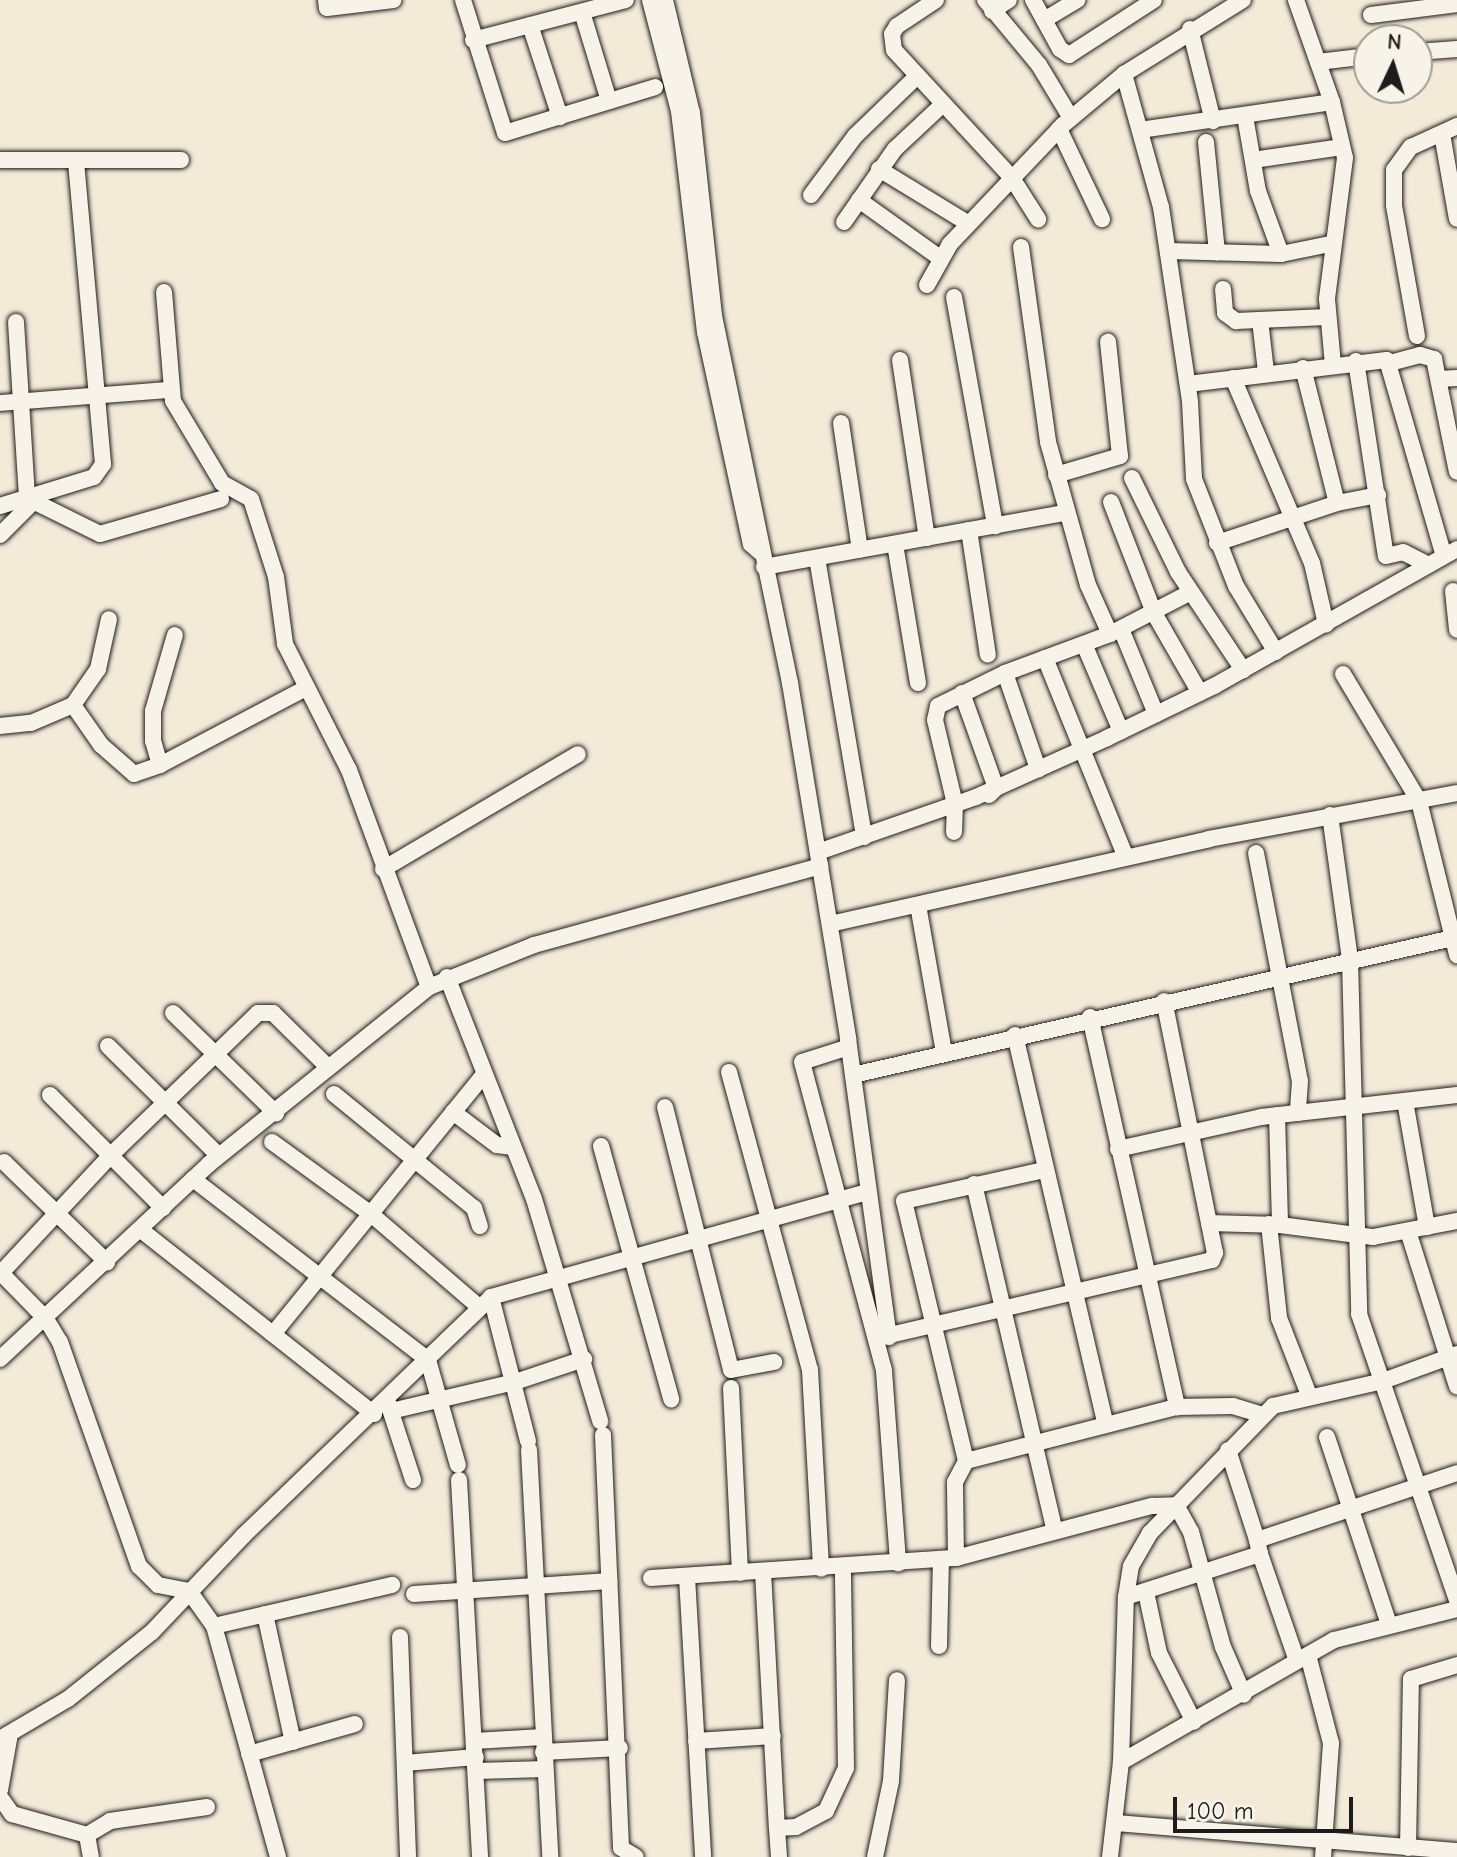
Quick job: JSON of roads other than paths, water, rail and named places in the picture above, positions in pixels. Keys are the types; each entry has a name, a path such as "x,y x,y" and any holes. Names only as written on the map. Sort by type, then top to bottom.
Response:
{"street":[{"path":"326,0 327,8 394,0"},
{"path":"463,0 473,40 505,133 655,87"},
{"path":"473,40 626,0"},
{"path":"650,0 679,111 705,332 751,544 762,560"},
{"path":"665,0 692,113 714,316 762,541 762,560 790,683 849,1047 883,1338 898,1563"},
{"path":"936,0 886,39 916,77 1012,178 1038,219"},
{"path":"1009,0 988,6 1039,65 1102,219"},
{"path":"1033,0 1060,49 1069,55 1154,0"},
{"path":"1044,20 1077,0"},
{"path":"927,285 940,258 969,224 1065,124 1124,74 1190,29 1243,0"},
{"path":"1296,0 1332,102 1347,176 1330,244 1327,317 1333,365"},
{"path":"1371,15 1457,4"},
{"path":"582,12 609,101"},
{"path":"530,25 560,117"},
{"path":"1190,29 1213,121"},
{"path":"1433,51 1457,49"},
{"path":"1318,62 1353,58"},
{"path":"1124,74 1169,251 1188,384 1194,479 1236,586 1276,652"},
{"path":"811,195 855,136 916,77"},
{"path":"1140,130 1332,102"},
{"path":"844,222 879,169 942,105"},
{"path":"1245,116 1268,228 1281,254"},
{"path":"1417,336 1392,186 1399,159 1411,147 1449,130 1457,219"},
{"path":"1206,142 1217,252"},
{"path":"1253,160 1342,147"},
{"path":"0,160 181,160"},
{"path":"0,506 31,499 99,472 98,395 76,160"},
{"path":"879,169 969,224"},
{"path":"859,200 940,258"},
{"path":"1169,251 1281,254 1330,244"},
{"path":"1021,247 1056,475 1065,513 1115,632 1156,714"},
{"path":"1223,289 1229,318 1327,317"},
{"path":"164,292 170,390 176,409 222,483 251,499 276,577 285,644 304,689 349,770 429,987"},
{"path":"954,297 995,526"},
{"path":"1260,320 1266,372"},
{"path":"0,535 31,499 16,322"},
{"path":"1056,475 1120,456 1108,342"},
{"path":"1390,363 1429,355 1439,379 1457,472"},
{"path":"0,1359 219,1156 429,987 447,977 647,910 819,859 864,837 996,788 1200,693 1451,553 1390,363 1382,357 1188,384"},
{"path":"900,360 927,538"},
{"path":"1356,361 1386,556 1403,552 1428,565"},
{"path":"1303,368 1337,503"},
{"path":"1233,378 1312,563 1326,624"},
{"path":"1439,379 1457,378"},
{"path":"0,403 170,390"},
{"path":"841,423 860,550"},
{"path":"1132,478 1191,592 1243,670"},
{"path":"1217,543 1290,517 1378,495"},
{"path":"31,499 100,534 221,499"},
{"path":"1111,502 1154,613 1200,693"},
{"path":"762,560 817,558 1065,513"},
{"path":"969,530 988,655"},
{"path":"895,544 918,683"},
{"path":"817,558 864,837"},
{"path":"1453,591 1457,630"},
{"path":"954,832 955,804 935,713 962,693 1005,673 1115,632 1191,592"},
{"path":"0,726 31,723 73,705 98,669 109,619"},
{"path":"160,765 153,741 153,711 175,635"},
{"path":"1084,644 1121,731"},
{"path":"1045,658 1126,857"},
{"path":"1005,673 1038,769"},
{"path":"853,1075 1090,1017 1281,975 1456,943 1419,801 1343,674"},
{"path":"73,705 125,769 145,773 304,689"},
{"path":"962,693 996,788"},
{"path":"383,869 578,754"},
{"path":"982,805 996,788"},
{"path":"830,924 1126,857 1330,815 1457,793"},
{"path":"1330,815 1350,960 1359,1314 1457,1600"},
{"path":"1256,853 1300,1081 1298,1113"},
{"path":"918,905 944,1052"},
{"path":"447,977 560,1276 602,1428 620,1748 621,1848 636,1857"},
{"path":"883,1338 932,1329 1212,1260 1215,1253 1164,1001"},
{"path":"278,1857 214,1626 189,1591 158,1585 139,1566 70,1364 46,1319 0,1273 111,1155 251,1018 266,1011 329,1068"},
{"path":"173,1013 276,1113"},
{"path":"1090,1017 1177,1407"},
{"path":"1015,1035 1072,1295 1105,1422"},
{"path":"108,1046 219,1156"},
{"path":"849,1047 802,1062 836,1201 883,1338"},
{"path":"729,1072 810,1370 821,1569"},
{"path":"273,1334 483,1076"},
{"path":"334,1094 416,1157 474,1208 480,1226"},
{"path":"50,1095 163,1208"},
{"path":"1118,1149 1277,1115 1457,1095"},
{"path":"1405,1101 1427,1227"},
{"path":"665,1107 702,1237 731,1370 774,1362"},
{"path":"453,1112 497,1145 513,1147"},
{"path":"1277,1115 1274,1225 1279,1318 1309,1395"},
{"path":"272,1142 485,1302 515,1382 528,1445 550,1857"},
{"path":"601,1146 671,1399"},
{"path":"4,1162 107,1262"},
{"path":"939,1646 955,1482 966,1461 932,1329 904,1201 1044,1170"},
{"path":"193,1179 428,1360 459,1473 480,1857"},
{"path":"974,1184 1001,1312 1055,1531"},
{"path":"0,1790 5,1736 112,1664 152,1632 189,1591 384,1409 485,1302 632,1255 868,1192"},
{"path":"1209,1223 1274,1225 1356,1237 1457,1221"},
{"path":"141,1230 273,1334 384,1409 413,1480"},
{"path":"1408,1231 1452,1356 1457,1386"},
{"path":"1110,1857 1121,1762 1126,1597 1138,1549 1260,1414 1309,1395 1383,1381 1452,1356"},
{"path":"384,1409 440,1401 515,1382 584,1359"},
{"path":"731,1388 740,1573"},
{"path":"966,1461 1105,1422 1177,1407 1233,1406 1260,1414"},
{"path":"1327,1437 1389,1625"},
{"path":"1228,1450 1258,1547 1329,1718 1331,1743 1323,1849"},
{"path":"1126,1597 1202,1574 1258,1547 1351,1510 1457,1473"},
{"path":"651,1578 949,1559 1055,1531 1176,1505"},
{"path":"1176,1505 1191,1532 1202,1574 1244,1695"},
{"path":"777,1828 796,1827 826,1811 846,1768 843,1568"},
{"path":"763,1572 779,1857"},
{"path":"687,1577 703,1857"},
{"path":"414,1594 610,1581"},
{"path":"214,1626 392,1585"},
{"path":"1146,1592 1159,1653 1194,1722"},
{"path":"1121,1762 1244,1695 1334,1640 1457,1609"},
{"path":"265,1614 293,1742"},
{"path":"400,1637 408,1857"},
{"path":"1408,1848 1411,1679 1457,1665"},
{"path":"875,1857 891,1781 897,1680"},
{"path":"249,1754 355,1724"},
{"path":"696,1741 773,1736"},
{"path":"405,1763 620,1748"},
{"path":"476,1756 544,1753"},
{"path":"0,1797 6,1820 87,1835 110,1821 207,1807"},
{"path":"1115,1823 1323,1849 1457,1851"},
{"path":"87,1835 91,1857"}]}
